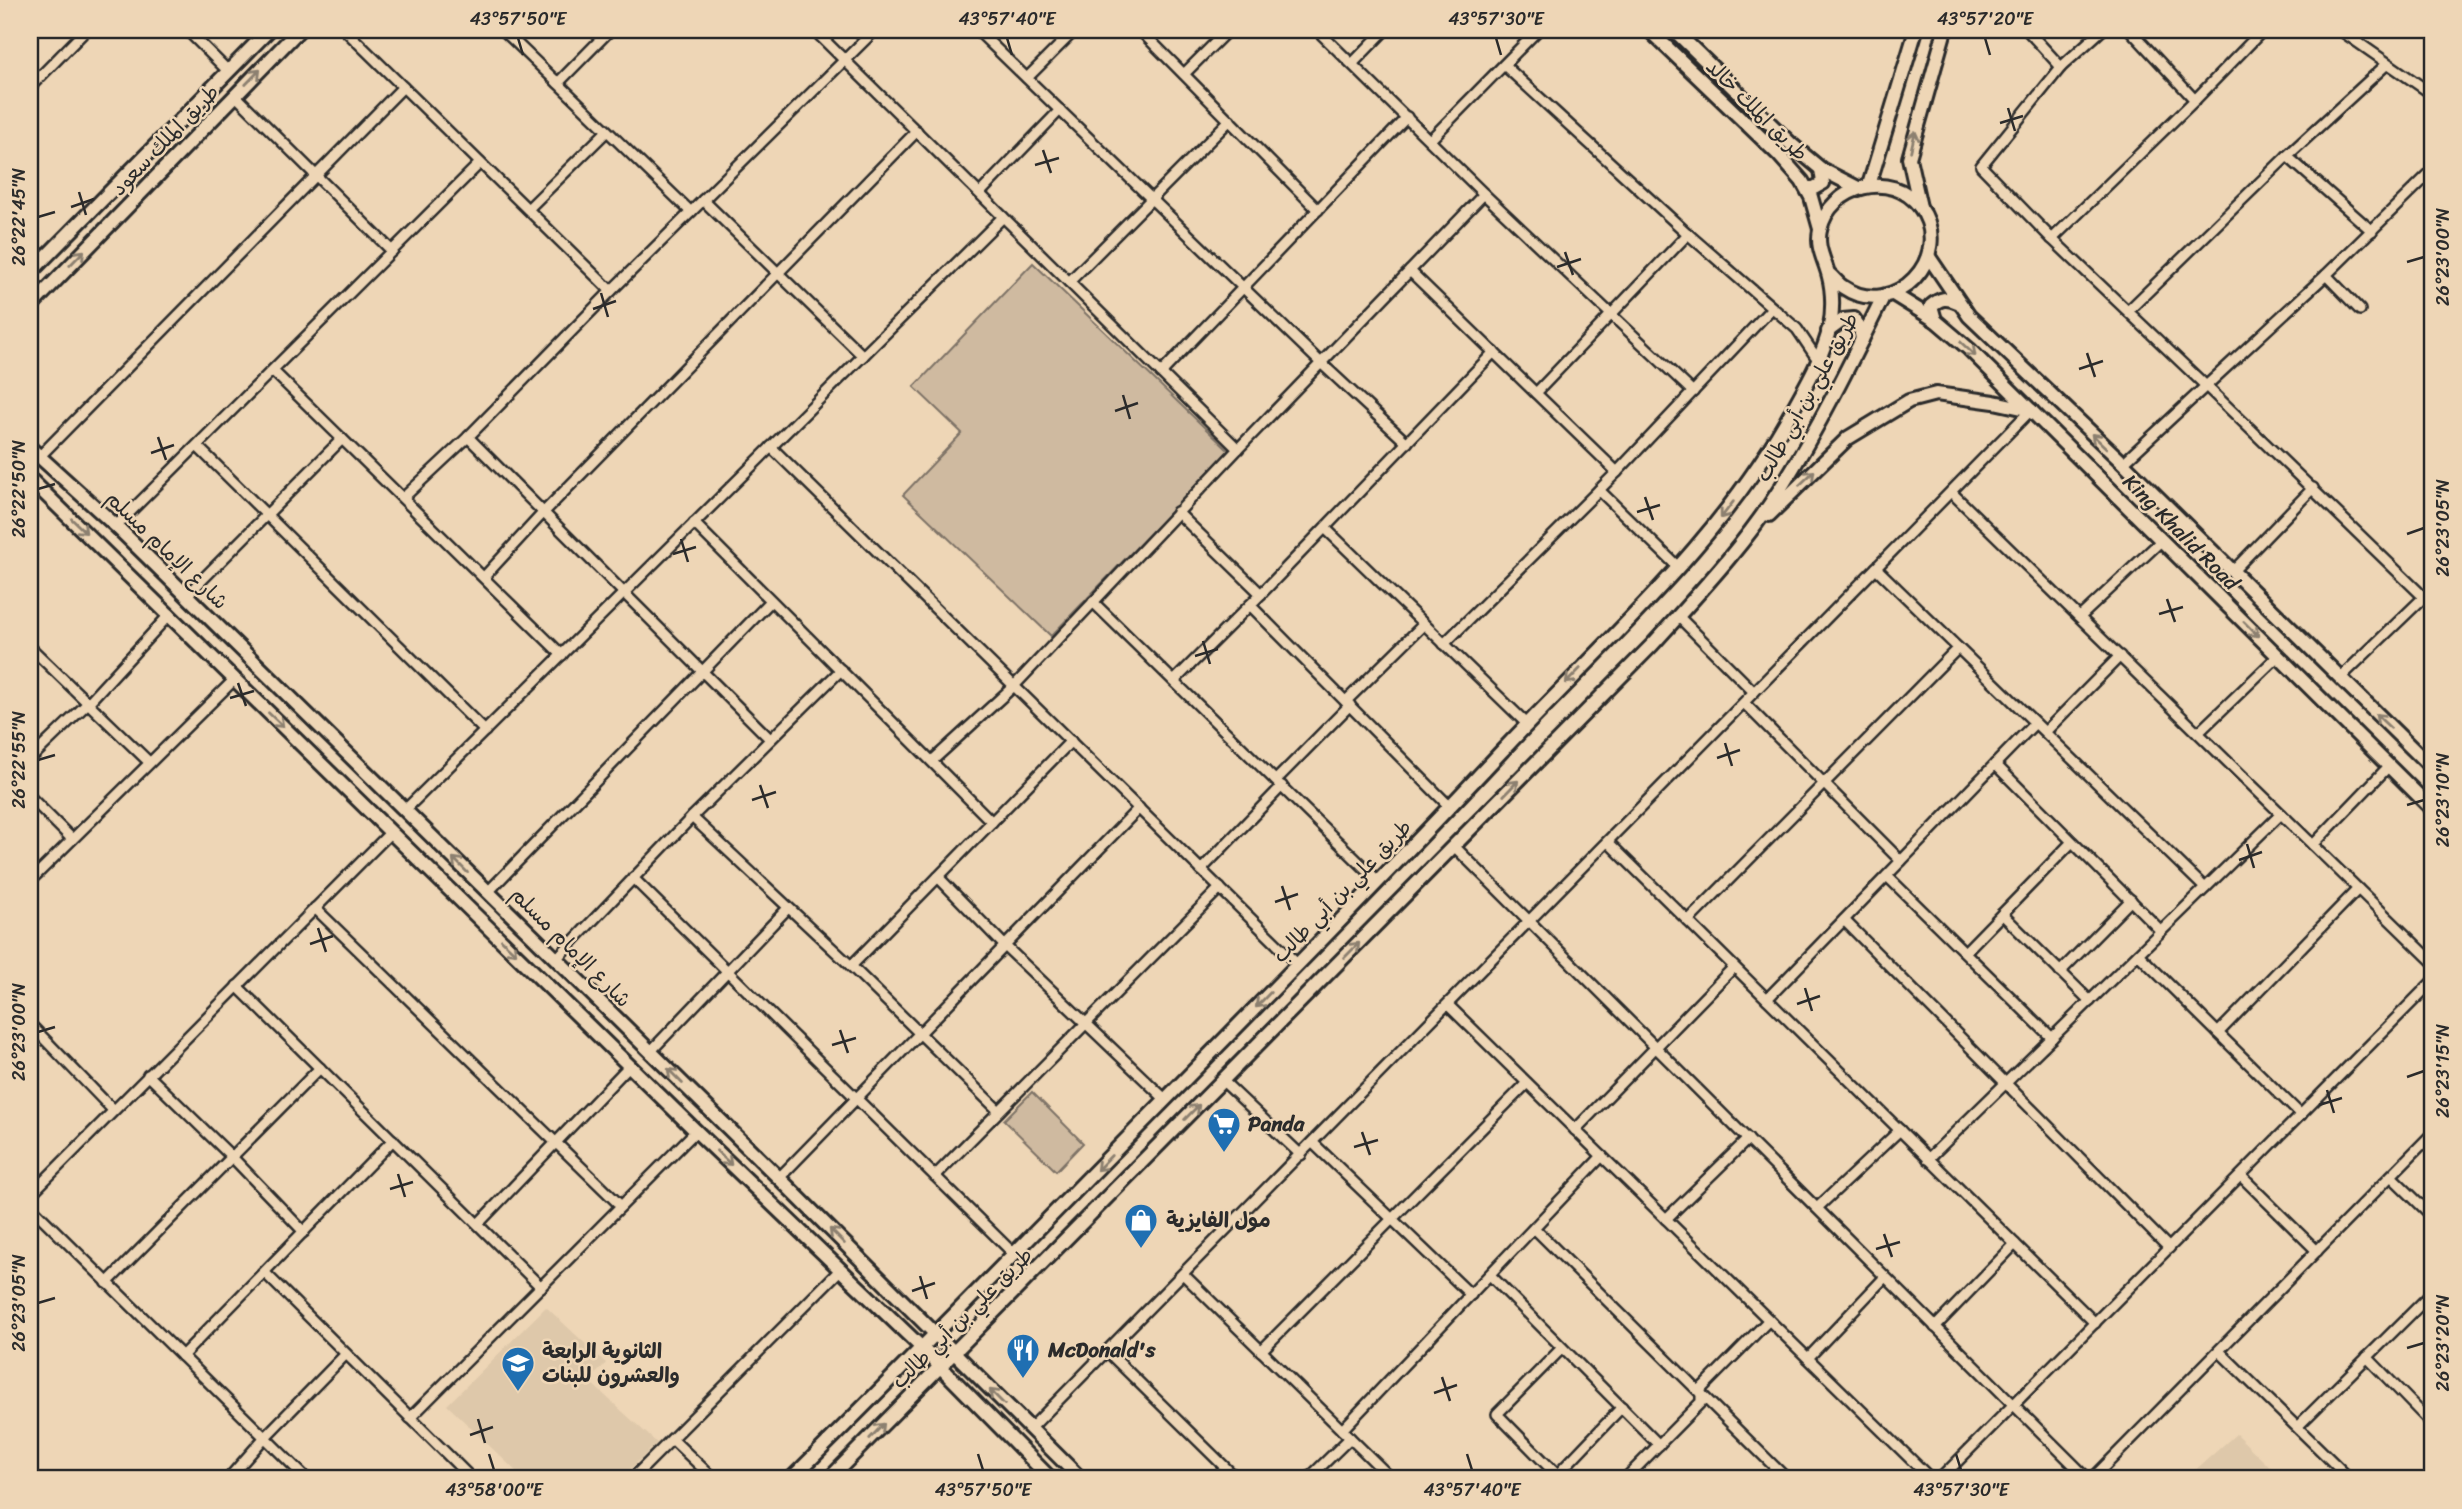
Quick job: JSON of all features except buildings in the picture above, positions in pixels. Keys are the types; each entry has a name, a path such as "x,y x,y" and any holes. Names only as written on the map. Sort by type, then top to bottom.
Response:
{"main road":[{"name":"طريق الملك سعود","path":"30,273 270,30"},
{"name":"طريق الملك سعود","path":"30,307 299,30"},
{"name":"طريق الملك خالد","path":"1649,30 1779,155 1807,188 1820,229"},
{"name":"طريق الملك خالد","path":"1674,30 1791,144 1821,169 1864,187"},
{"path":"1864,187 1916,30"},
{"path":"1920,207 1910,197 1884,186 1864,187 1841,197 1828,211 1820,229 1820,252 1829,274 1844,288 1863,296 1888,295 1909,286 1921,273 1929,257 1931,240 1928,223 1920,207 1909,158 1945,30"},
{"path":"1807,188 1823,183 1821,169"},
{"name":"King Khalid Road","path":"1929,257 1957,302 1989,337 2123,463 2432,768"},
{"name":"طريق علي بن أبي طالب","path":"791,1479 1379,882 1713,529 1755,474 1793,410 1818,360 1831,324 1829,274"},
{"name":"King Khalid Road","path":"1888,295 1935,320 1969,349 2432,809"},
{"name":"طريق علي بن أبي طالب","path":"829,1479 1454,846 1722,568 1779,491 1815,431 1888,295"},
{"path":"1935,320 1931,306 1937,300 1945,298 1957,302"},
{"path":"1828,331 1849,318 1858,323 1862,340"},
{"path":"1741,542 1848,438 1909,401 1936,394 2031,410"},
{"name":"شارع الإمام مسلم","path":"30,447 187,595 1081,1479"},
{"name":"شارع الإمام مسلم","path":"30,479 696,1131 922,1348 1051,1479"}],"street":[{"path":"30,88 86,30"},
{"path":"187,30 228,71"},
{"path":"345,30 611,291"},
{"path":"503,30 691,212"},
{"path":"558,83 610,30"},
{"path":"814,30 1238,449"},
{"path":"402,498 468,437 611,291 875,30"},
{"path":"977,30 1407,443"},
{"path":"1027,78 1075,30"},
{"path":"1140,30 1318,210"},
{"path":"1184,74 1228,30"},
{"path":"1317,30 1484,194 1693,392"},
{"path":"1352,64 1385,30"},
{"path":"1430,140 1538,30"},
{"path":"2027,30 2061,67"},
{"path":"2102,30 2061,67 1981,166 2052,239 2129,310 2432,605"},
{"path":"2130,30 2195,100"},
{"path":"2052,239 2263,30"},
{"path":"2340,30 2432,94"},
{"path":"2129,310 2287,156 2387,64"},
{"path":"1504,65 1688,234 1797,329 1818,360"},
{"path":"39,457 403,87"},
{"path":"235,95 392,251"},
{"path":"979,193 1060,110"},
{"path":"1161,373 1407,117"},
{"path":"1069,282 1230,120"},
{"path":"528,209 607,131"},
{"path":"484,578 544,512 917,131"},
{"path":"2287,156 2372,231"},
{"path":"116,526 480,163"},
{"path":"2123,463 2326,275 2432,172"},
{"path":"932,761 1015,685 1177,512 1484,194"},
{"path":"703,200 863,356"},
{"path":"405,810 1003,217"},
{"path":"1536,393 1688,234"},
{"path":"1410,271 1617,472"},
{"path":"2326,275 2360,310"},
{"path":"1444,643 1617,472 1772,308"},
{"path":"1174,681 1250,606 1494,352"},
{"path":"273,371 562,654"},
{"path":"1030,1429 2031,410"},
{"path":"468,437 770,739"},
{"path":"187,595 342,439"},
{"path":"197,446 485,731"},
{"path":"771,447 1298,965"},
{"path":"2232,572 2313,488"},
{"path":"1599,490 1678,567"},
{"path":"1951,492 2432,961"},
{"path":"1177,512 1261,594"},
{"path":"694,523 992,822"},
{"path":"1325,528 1527,724"},
{"path":"2080,617 2162,540"},
{"path":"1876,568 2205,888"},
{"path":"2340,678 2424,597"},
{"path":"488,892 771,601"},
{"path":"1093,601 1379,882"},
{"path":"1250,606 1450,807"},
{"path":"30,759 88,703 170,614"},
{"path":"1678,616 1754,692"},
{"path":"1201,870 1348,703 1424,624"},
{"path":"30,647 149,762"},
{"path":"1688,921 1958,648"},
{"path":"2045,732 2120,656"},
{"path":"2198,733 2278,656"},
{"path":"556,959 692,817 841,670"},
{"path":"30,881 235,679"},
{"path":"1744,703 1901,861"},
{"path":"1767,999 2035,723"},
{"path":"851,966 1072,741"},
{"path":"1995,764 2161,931"},
{"path":"2313,845 2389,766"},
{"path":"30,797 72,839"},
{"path":"779,1178 1139,808"},
{"path":"1928,1159 2281,814"},
{"path":"692,817 851,966 999,1111"},
{"path":"30,1195 391,832"},
{"path":"1608,842 2095,1323"},
{"path":"1965,952 2072,842"},
{"path":"1454,846 2090,1479 2432,1134"},
{"path":"1887,876 2052,1038"},
{"path":"938,877 1005,946 1166,1100"},
{"path":"633,878 1014,1254"},
{"path":"934,1176 1220,888"},
{"path":"2218,1033 2358,889"},
{"path":"2060,972 2131,900"},
{"path":"315,908 621,1206"},
{"path":"650,1052 788,908"},
{"path":"2002,914 2090,1001"},
{"path":"1844,920 2169,1248"},
{"path":"2138,954 2301,1115"},
{"path":"1575,1130 1734,967"},
{"path":"1940,1479 2432,982"},
{"path":"237,986 541,1287"},
{"path":"1448,1005 1931,1479"},
{"path":"32,1030 113,1110"},
{"path":"478,1224 630,1065"},
{"path":"107,1283 320,1068"},
{"path":"148,1075 232,1157 304,1233"},
{"path":"1223,1081 1301,1155"},
{"path":"1261,1351 1527,1083"},
{"path":"1817,1208 1900,1130"},
{"path":"411,1418 696,1131"},
{"path":"1666,1219 1748,1139"},
{"path":"182,1356 393,1140"},
{"path":"1313,1143 1471,1295"},
{"path":"1342,1430 1602,1156"},
{"path":"2241,1176 2317,1251"},
{"path":"2390,1176 2432,1216"},
{"path":"30,1206 307,1479"},
{"path":"1534,1228 1787,1479"},
{"path":"1935,1327 2015,1244"},
{"path":"632,1479 840,1270"},
{"path":"265,1273 472,1479"},
{"path":"1183,1274 1392,1479"},
{"path":"1489,1275 1659,1445"},
{"path":"1808,1359 1885,1277"},
{"path":"2298,1426 2432,1293"},
{"path":"1625,1479 1701,1402 1701,1389 1769,1320"},
{"path":"1562,1348 1497,1414 1559,1477 1622,1407"},
{"path":"2219,1351 2298,1426 2346,1478"},
{"path":"1107,1352 1237,1479"},
{"path":"228,1479 346,1354"},
{"path":"2367,1357 2432,1424"},
{"path":"1308,1479 1349,1438"},
{"path":"672,1439 713,1479"}],"shaded area":[{"path":"1033,263 1229,451 1051,636 903,495 962,433 914,387"},
{"path":"1032,1092 1083,1143 1056,1171 1004,1120"},
{"path":"546,1307 606,1363 589,1381 657,1443 620,1479 524,1479 447,1405"},
{"path":"2236,1434 2282,1479 2185,1479"}],"place":[{"name":"Panda","path":"1224,1154"},
{"name":"مول الفايزية","path":"1141,1250"},
{"name":"McDonald's","path":"1023,1380"},
{"name":"الثانوية الرابعة والعشرون للبنات","path":"518,1393"}]}
